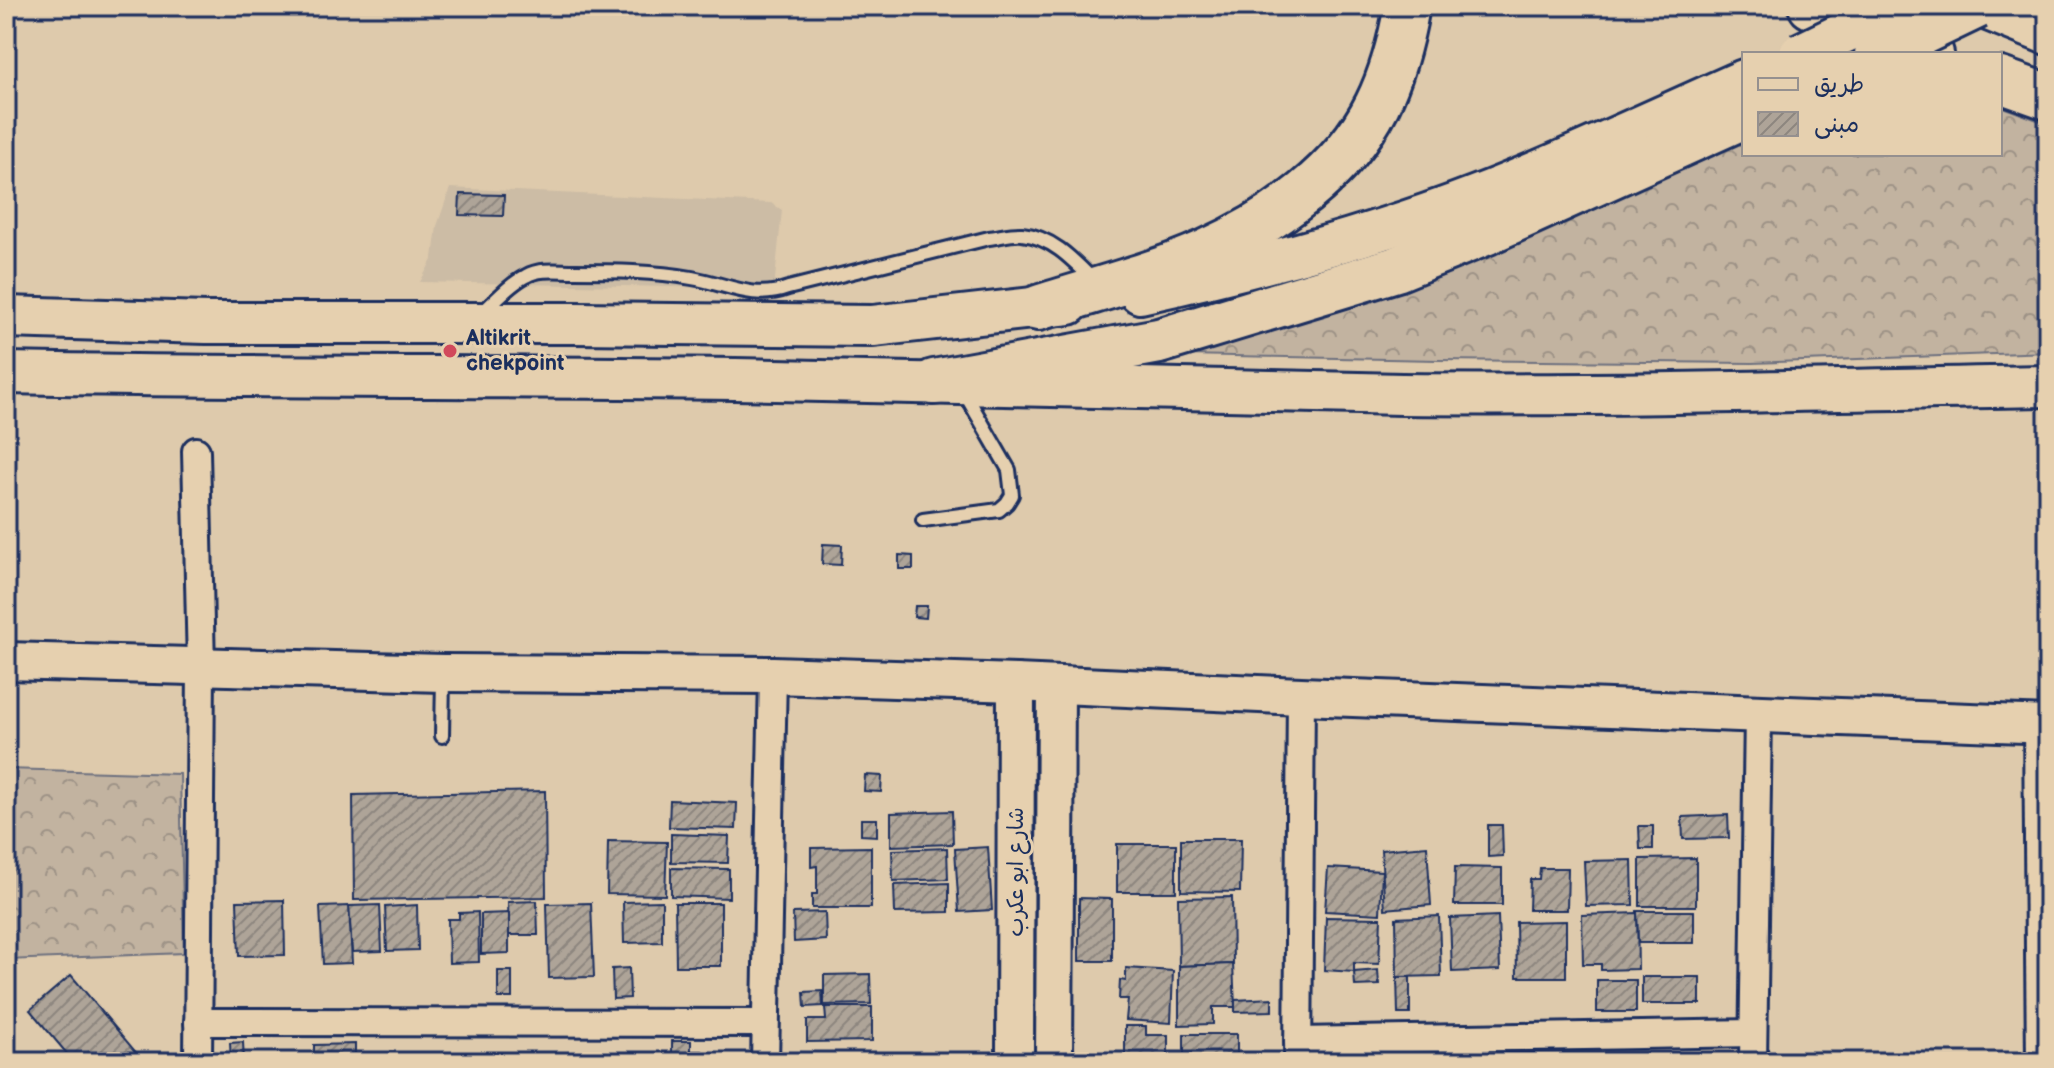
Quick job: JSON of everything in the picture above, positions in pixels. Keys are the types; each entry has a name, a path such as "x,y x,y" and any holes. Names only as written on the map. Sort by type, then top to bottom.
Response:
{"highway":[{"path":"1038,308 1206,252 1281,211 1313,185 1354,140 1377,106 1401,40 1407,6"},
{"path":"1811,6 1926,52"},
{"path":"1881,52 1977,6"},
{"path":"1984,6 2048,32"},
{"path":"2002,81 2048,97"},
{"path":"946,383 1159,341 1396,269 1502,226 1742,117"}],"main road":[{"path":"1804,52 1899,6"},
{"path":"6,317 206,323 873,326 1122,297 1212,277 1386,227 1476,196 1742,81"},
{"path":"6,373 206,377 575,377 1400,394 1694,394 2048,386"}],"street":[{"path":"196,451 201,667 198,1062"},
{"path":"6,661 443,673 773,675 2043,725 2040,1062"},
{"path":"765,1062 773,675"},
{"name":"شارع ابو عكرب","path":"1015,1062 1016,683"},
{"path":"1054,1062 1056,685"},
{"path":"1301,696 1298,1052 1753,1033"},
{"path":"1753,1062 1758,714"},
{"path":"198,1022 765,1023"}],"lane":[{"path":"471,323 502,293 525,276 539,271 625,271 665,275 762,295 989,238 1021,234 1046,241 1066,253 1101,288"},
{"path":"923,520 999,510 1012,495 1009,470 946,383"},
{"path":"442,736 443,673"}],"shaded area":[{"path":"450,188 771,203 782,210 774,289 420,282 433,258 437,226"}],"green space":[{"path":"2002,107 2048,124 2048,352 1752,363 1185,355 1742,140 1742,156 2002,156"},
{"path":"6,769 180,774 184,953 6,960"}],"building":[{"path":"460,194 504,195 503,216 459,215"},
{"path":"823,544 842,545 841,565 822,564"},
{"path":"899,555 913,556 913,569 899,569"},
{"path":"915,606 927,606 926,618 914,617"},
{"path":"865,775 882,776 881,792 864,791"},
{"path":"545,791 546,897 354,900 353,795"},
{"path":"670,800 737,803 736,829 669,827"},
{"path":"952,811 953,844 891,846 891,813"},
{"path":"1728,815 1729,838 1683,839 1682,817"},
{"path":"861,819 877,819 877,836 861,835"},
{"path":"1488,825 1502,825 1503,856 1488,857"},
{"path":"1639,826 1653,826 1653,849 1640,849"},
{"path":"671,834 729,836 728,863 671,862"},
{"path":"1181,839 1241,839 1240,892 1181,891"},
{"path":"608,841 667,842 665,895 607,894"},
{"path":"1117,844 1176,844 1176,892 1117,892"},
{"path":"1427,846 1431,905 1385,909 1381,850"},
{"path":"871,847 871,908 812,908 812,894 817,894 817,866 811,867 811,848"},
{"path":"988,847 992,910 959,912 955,849"},
{"path":"947,848 948,879 893,881 892,850"},
{"path":"1696,858 1696,906 1640,906 1640,859"},
{"path":"1632,860 1633,905 1586,906 1584,861"},
{"path":"1455,867 1502,868 1502,905 1454,905"},
{"path":"671,868 729,869 729,898 671,896"},
{"path":"1328,868 1382,871 1380,914 1325,911"},
{"path":"1540,868 1568,868 1567,910 1529,910 1530,879 1539,879"},
{"path":"949,883 949,912 895,913 894,885"},
{"path":"1232,897 1233,964 1179,966 1178,898"},
{"path":"1079,898 1112,899 1112,961 1079,961"},
{"path":"284,900 285,955 239,956 237,901"},
{"path":"537,901 538,935 509,935 508,902"},
{"path":"662,901 662,942 624,943 623,902"},
{"path":"591,903 594,977 549,978 547,904"},
{"path":"675,903 721,903 721,966 676,966"},
{"path":"380,905 382,951 352,952 349,906"},
{"path":"417,905 418,950 387,951 385,907"},
{"path":"349,906 352,963 323,964 320,907"},
{"path":"1637,911 1694,911 1694,943 1638,943"},
{"path":"478,912 479,962 449,963 448,919 459,919 459,913"},
{"path":"825,912 826,940 794,942 793,913"},
{"path":"509,913 509,953 481,954 481,914"},
{"path":"1637,913 1638,969 1601,970 1601,964 1583,964 1582,915"},
{"path":"1439,916 1441,976 1397,977 1396,918"},
{"path":"1498,916 1500,970 1452,972 1450,918"},
{"path":"1326,917 1381,918 1379,964 1354,963 1354,972 1324,970"},
{"path":"1566,921 1566,977 1517,977 1516,922"},
{"path":"1233,964 1235,1007 1213,1007 1213,1024 1179,1025 1179,966"},
{"path":"629,968 630,998 613,999 612,969"},
{"path":"1126,968 1173,971 1171,1023 1126,1020 1128,999 1119,999 1120,980 1126,981"},
{"path":"1378,970 1379,985 1355,986 1354,972"},
{"path":"498,971 512,971 512,998 498,998"},
{"path":"870,974 871,1004 824,1005 824,975"},
{"path":"71,975 144,1062 74,1062 30,1010"},
{"path":"1397,977 1410,977 1410,1014 1398,1014"},
{"path":"1642,977 1700,977 1700,1004 1642,1004"},
{"path":"1597,980 1636,980 1636,1012 1597,1012"},
{"path":"822,991 823,1006 805,1007 804,992"},
{"path":"1272,998 1272,1011 1235,1012 1235,1000"},
{"path":"825,1007 872,1007 872,1041 807,1042 807,1020 826,1020"},
{"path":"1125,1026 1146,1026 1146,1035 1168,1035 1168,1061 1125,1062"},
{"path":"1184,1034 1237,1034 1237,1062 1184,1062"},
{"path":"672,1041 691,1041 691,1051 702,1051 702,1062 672,1062"},
{"path":"243,1042 244,1062 231,1062 230,1043"},
{"path":"355,1044 355,1062 314,1062 314,1045"},
{"path":"641,1055 667,1055 667,1062 641,1062"},
{"path":"1414,1056 1444,1056 1444,1062 1414,1062"},
{"path":"418,1057 448,1058 448,1062 417,1062"},
{"path":"509,1058 510,1062 481,1062 480,1059"},
{"path":"1380,1059 1380,1062 1340,1062 1340,1060"}],"place":[{"name":"Altikrit chekpoint","path":"450,351"}]}
